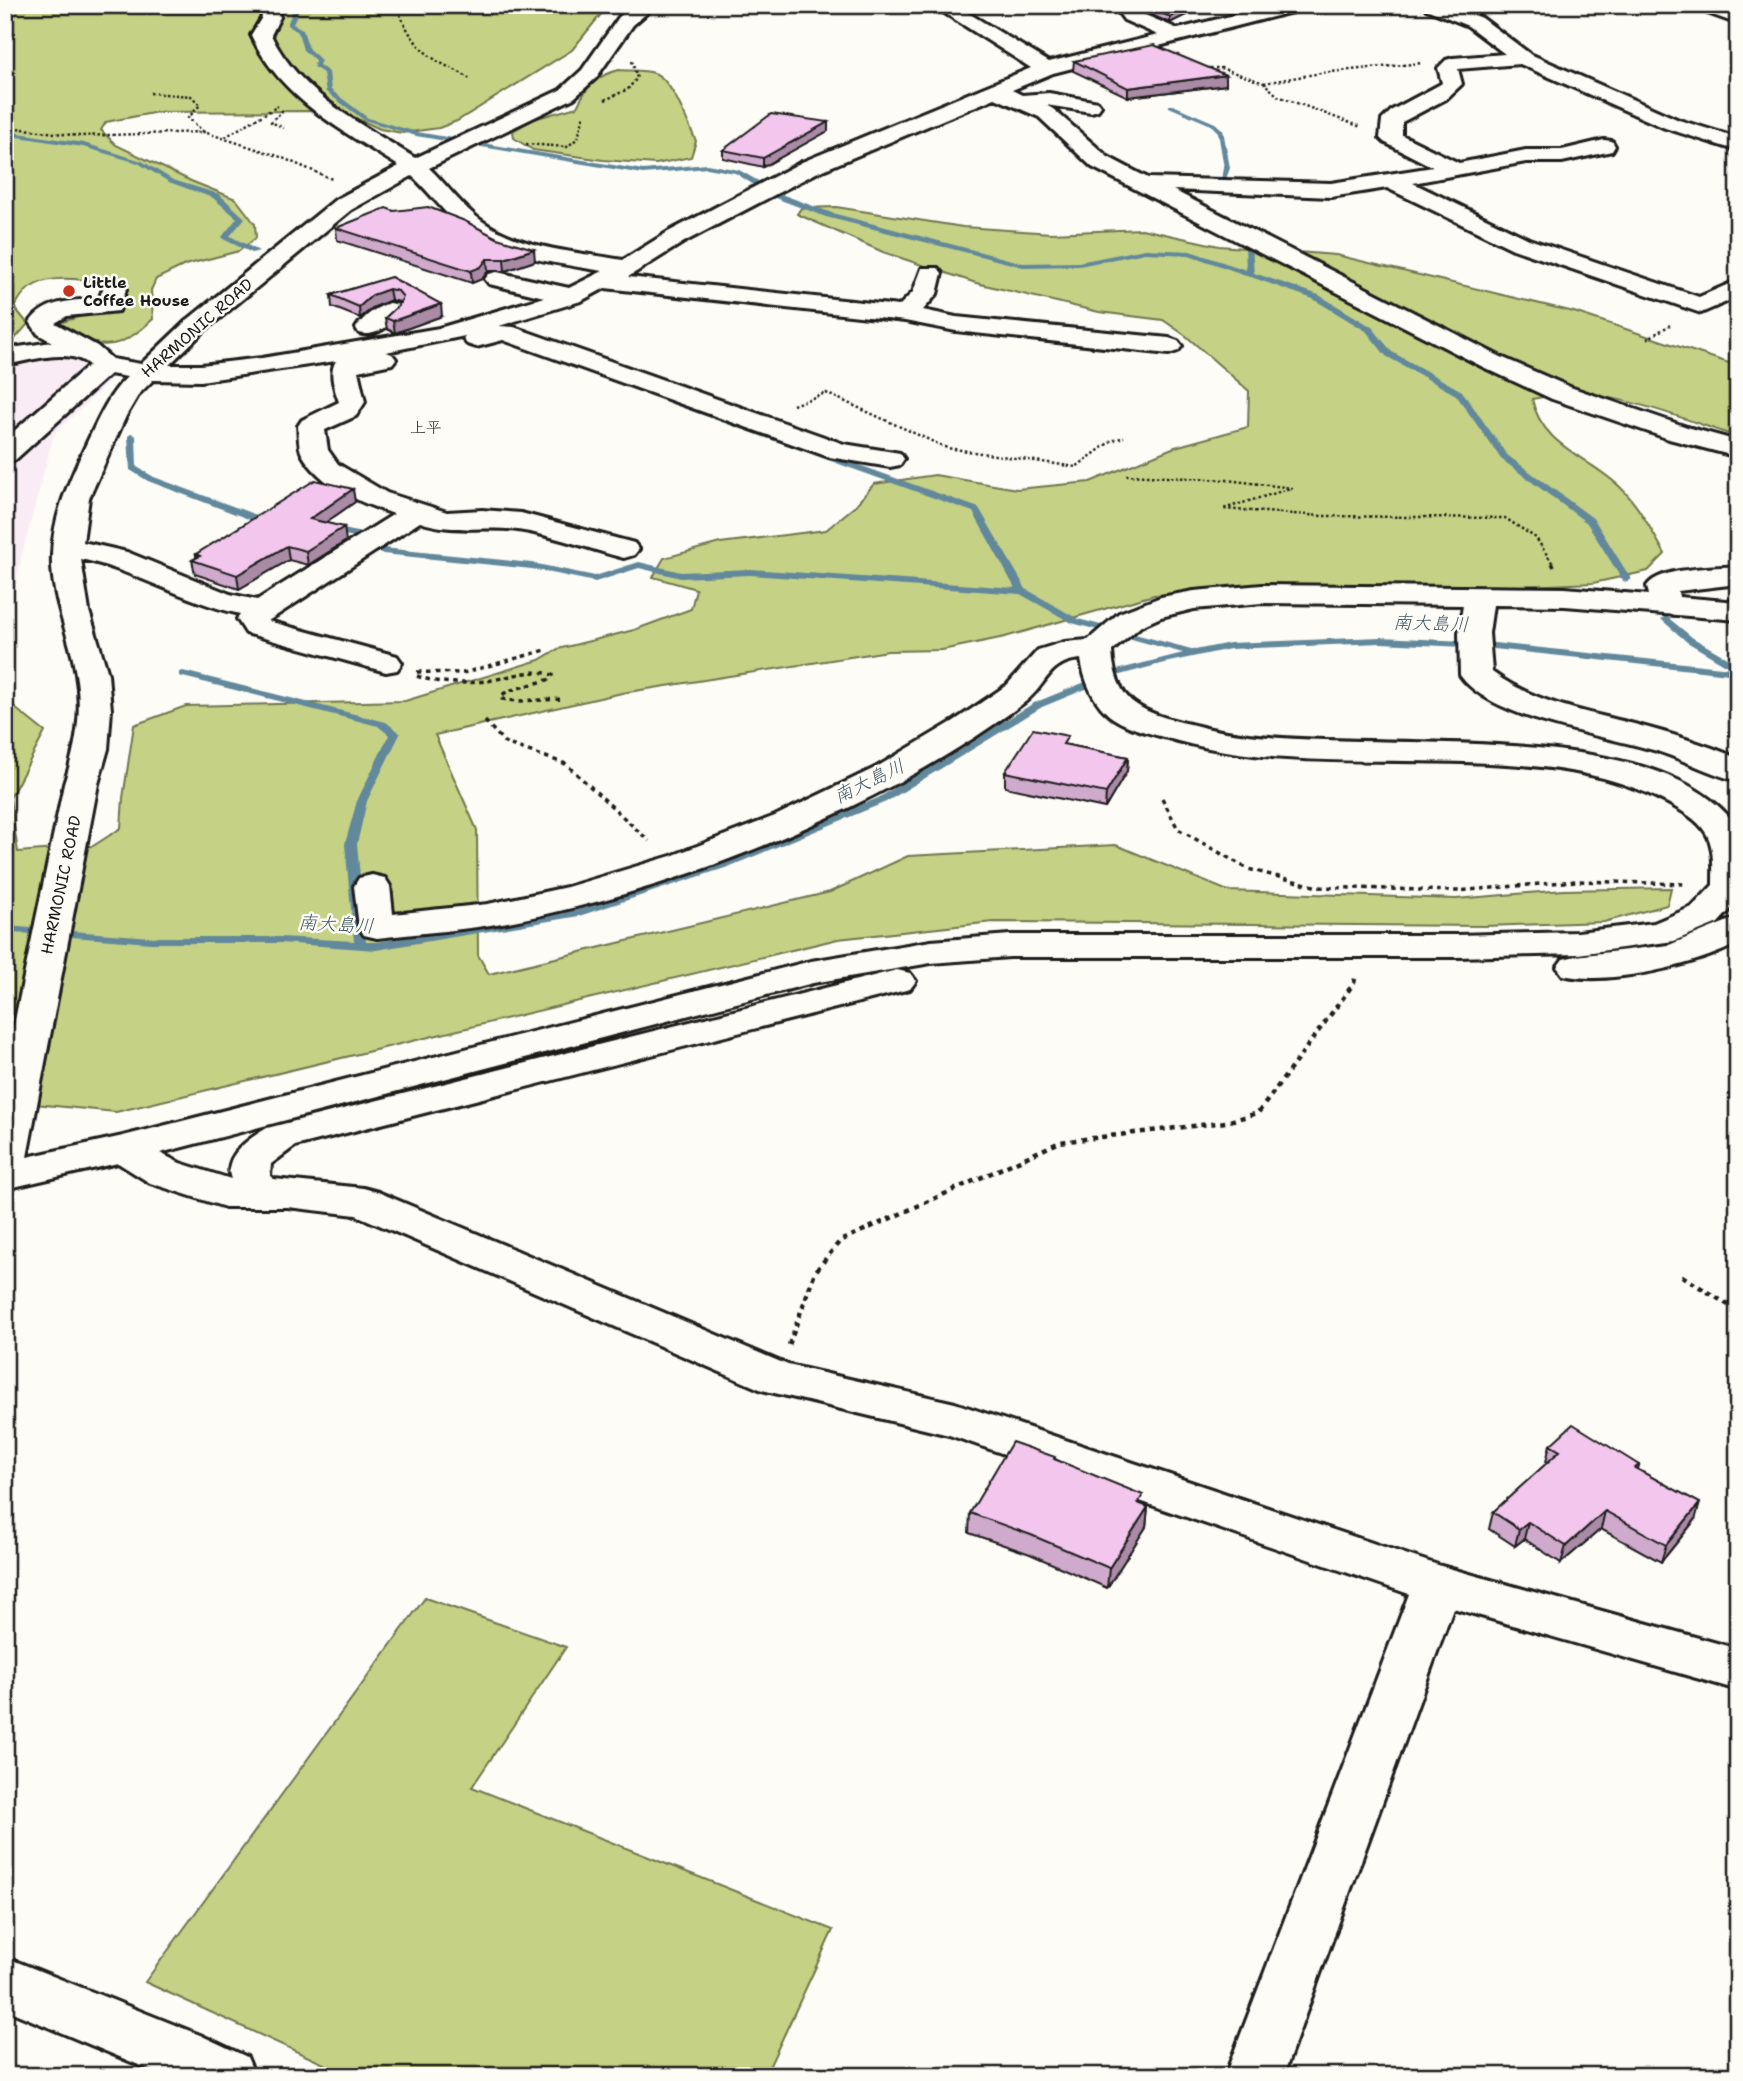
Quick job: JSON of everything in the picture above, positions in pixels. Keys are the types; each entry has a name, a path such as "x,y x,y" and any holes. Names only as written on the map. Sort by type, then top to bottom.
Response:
{"street":[{"path":"271,5 268,9 271,17 261,35 265,47 309,96 363,136 406,162 453,205 465,221 489,235 627,268"},
{"name":"HARMONIC ROAD","path":"5,1168 81,784 92,749 92,674 74,611 67,547 75,498 118,407 128,390 145,372 195,326 346,204 406,162 468,142 567,94 589,74 626,22 647,5"},
{"path":"941,5 1046,69"},
{"path":"1131,5 1125,9 1131,16 1175,36"},
{"path":"624,549 521,522 482,519 445,521 377,499 328,470 314,451 311,426 347,410 352,402 346,384 345,366 449,340 572,296 767,189 854,148 1046,69 1297,5"},
{"path":"1433,5 1475,22 1523,58 1672,124 1738,145"},
{"path":"1703,5 1738,18"},
{"path":"1147,42 1205,68"},
{"path":"1456,170 1391,138 1392,120 1422,101 1442,94 1452,84 1448,73 1452,64 1523,58"},
{"path":"995,90 1046,113 1100,162 1561,393 1678,433 1738,449"},
{"path":"1016,100 1049,99 1091,106"},
{"path":"1142,183 1331,190 1392,182 1526,156 1562,156 1604,146"},
{"path":"1392,182 1521,244 1701,306 1738,287"},
{"path":"346,204 381,209"},
{"path":"424,211 453,205"},
{"path":"1268,271 1396,322 1433,331"},
{"path":"905,314 925,294 930,273"},
{"path":"497,279 572,296"},
{"path":"603,281 905,314 956,324 1137,335 1169,346"},
{"path":"96,358 47,329 42,322 46,315 62,310 110,306 114,289"},
{"path":"300,336 368,328 390,310"},
{"path":"368,328 395,345"},
{"path":"11,355 53,349 145,372 201,373 506,332 839,450 890,458"},
{"path":"5,454 96,358"},
{"path":"396,667 257,627 252,619 418,511"},
{"path":"67,547 117,558 221,601 262,610"},
{"path":"1666,604 1662,586 1701,577 1738,575"},
{"path":"1103,653 1136,616 1163,607 1216,597 1262,594 1564,597 1738,611"},
{"path":"1479,596 1476,675 1490,688 1561,716 1642,736 1738,771"},
{"path":"372,886 377,927 522,908 616,884 682,863 822,808 892,773 973,725 1020,691 1051,655 1074,649 1103,653"},
{"path":"5,1176 123,1149 798,975 871,960 1010,946 1080,944 1456,946 1578,943 1661,933 1705,915 1734,887 1723,830 1698,806 1666,788 1610,769 1568,760 1516,755 1312,750 1237,744 1154,724 1123,710 1103,653"},
{"path":"263,1193 252,1185 248,1172 255,1153 281,1137 880,984 965,969 1032,965 1564,967 1647,963 1715,943 1738,928"},
{"path":"123,1149 165,1173 225,1193 263,1193 363,1202 778,1379 956,1420 1437,1584 1738,1670"},
{"path":"1254,2076 1437,1584"},
{"path":"5,1982 226,2076"}],"path":[{"path":"397,5 402,25 425,52 435,60 457,69 471,80"},
{"path":"1205,68 1221,68 1264,83 1321,73 1444,61 1452,64"},
{"path":"1264,83 1278,96 1391,138"},
{"path":"150,93 191,96 200,105 188,118 204,132"},
{"path":"225,138 286,101 309,96"},
{"path":"8,127 79,136 204,132 306,167 330,179 341,180 406,162"},
{"path":"753,420 826,393 947,448 1076,467 1111,441 1124,437"},
{"path":"1126,475 1227,480 1292,488 1223,509 1323,516 1505,518 1526,527 1549,552 1564,597"},
{"path":"396,667 463,673 546,650"},
{"path":"396,667 420,678 459,682 489,681 544,671 553,675 551,679 508,691 502,695 502,699 564,699"},
{"path":"485,721 505,743 566,764 654,847 682,863"},
{"path":"1162,798 1178,829 1248,869 1318,887 1457,891 1576,881 1734,887"},
{"path":"778,1379 815,1272 840,1241 1060,1142 1226,1122 1258,1113 1354,984 1357,967"},
{"path":"1682,1276 1738,1311"}],"shaded area":[{"path":"46,354 83,357 110,381 54,434 21,558 5,641 5,363"}],"green space":[{"path":"5,5 603,5 602,13 572,50 457,121 439,128 402,133 380,129 345,113 310,111 158,112 106,122 101,130 116,145 236,199 255,224 256,238 239,251 185,265 156,279 151,290 153,319 129,338 107,345 85,341 57,329 59,323 92,313 110,284 70,279 43,282 31,287 22,296 15,308 28,324 14,340 5,344"},
{"path":"619,70 654,73 667,84 696,141 691,157 656,164 603,160 533,150 514,138 513,131 534,119 577,107 593,83 604,75"},
{"path":"836,207 963,227 1051,233 1142,229 1219,246 1336,255 1574,312 1738,366 1738,437 1662,411 1611,398 1559,395 1532,399 1537,415 1555,439 1619,486 1638,509 1665,554 1648,571 1593,583 1481,588 1333,585 1154,595 1005,637 942,650 888,651 622,693 435,735 477,830 478,955 489,974 830,892 908,856 1116,845 1228,891 1456,899 1564,890 1671,888 1667,905 1604,922 1485,926 993,922 838,939 116,1112 5,1101 5,700 45,732 10,798 18,852 93,846 121,828 134,725 186,706 405,701 539,660 558,649 634,630 691,609 696,589 653,577 664,558 720,543 826,530 854,507 874,484 935,475 1017,489 1090,482 1175,447 1248,427 1249,391 1186,336 1163,320 1099,312 976,283 883,252 797,214 801,208"},
{"path":"425,1598 566,1647 472,1787 833,1930 765,2076 350,2076 145,1982"}],"building":[{"path":"1143,5 1194,5 1170,17"},
{"path":"1154,45 1226,75 1128,88 1074,61"},
{"path":"771,114 828,122 763,158 723,150"},
{"path":"428,207 465,221 497,238 534,249 504,259 487,259 481,267 471,271 336,228 386,208 394,211"},
{"path":"391,277 441,304 393,321 385,318 399,305 403,297 398,291 389,289 372,295 359,307 331,295"},
{"path":"315,480 353,489 310,519 344,527 306,551 287,546 237,575 192,560 200,556 196,554"},
{"path":"1033,729 1068,736 1063,744 1128,757 1106,793 1005,772"},
{"path":"1573,1424 1639,1465 1635,1468 1700,1503 1666,1545 1605,1511 1566,1546 1528,1522 1519,1529 1493,1512 1560,1451 1550,1445"},
{"path":"1012,1442 1055,1457 1054,1459 1143,1495 1138,1503 1148,1507 1109,1568 970,1513"}],"waterway":[{"path":"298,5 290,25 301,31 306,50 318,60 316,66 326,72 328,91 366,119 416,134 643,172 707,166 737,171 778,196 829,215 1023,265 1079,264 1145,251 1190,253 1316,297 1369,329 1389,354 1459,393 1504,457 1591,521 1626,579"},
{"path":"1171,106 1213,124 1221,131 1227,168 1224,178"},
{"path":"5,133 84,145 140,162 171,181 216,196 241,218 226,237 255,251"},
{"path":"1249,247 1250,273"},
{"path":"675,402 976,510 1022,591"},
{"path":"132,436 133,468 151,479 268,521"},
{"path":"331,529 358,535"},
{"path":"383,551 532,566 595,579 639,565 681,575 750,572 1022,591"},
{"path":"1022,591 1075,621 1191,652"},
{"path":"1666,619 1690,640 1738,668"},
{"name":"南大島川","path":"360,945 376,946 579,913 724,865 882,800 1038,705 1116,673 1230,646 1381,640 1485,645 1738,672"},
{"path":"183,674 382,724 395,734 362,801 351,844 360,945"},
{"name":"南大島川","path":"5,929 151,940 280,940 360,945"}],"place":[{"name":"Little Coffee House","path":"69,291"}],"district":[{"name":"上平","path":"426,427"}]}
